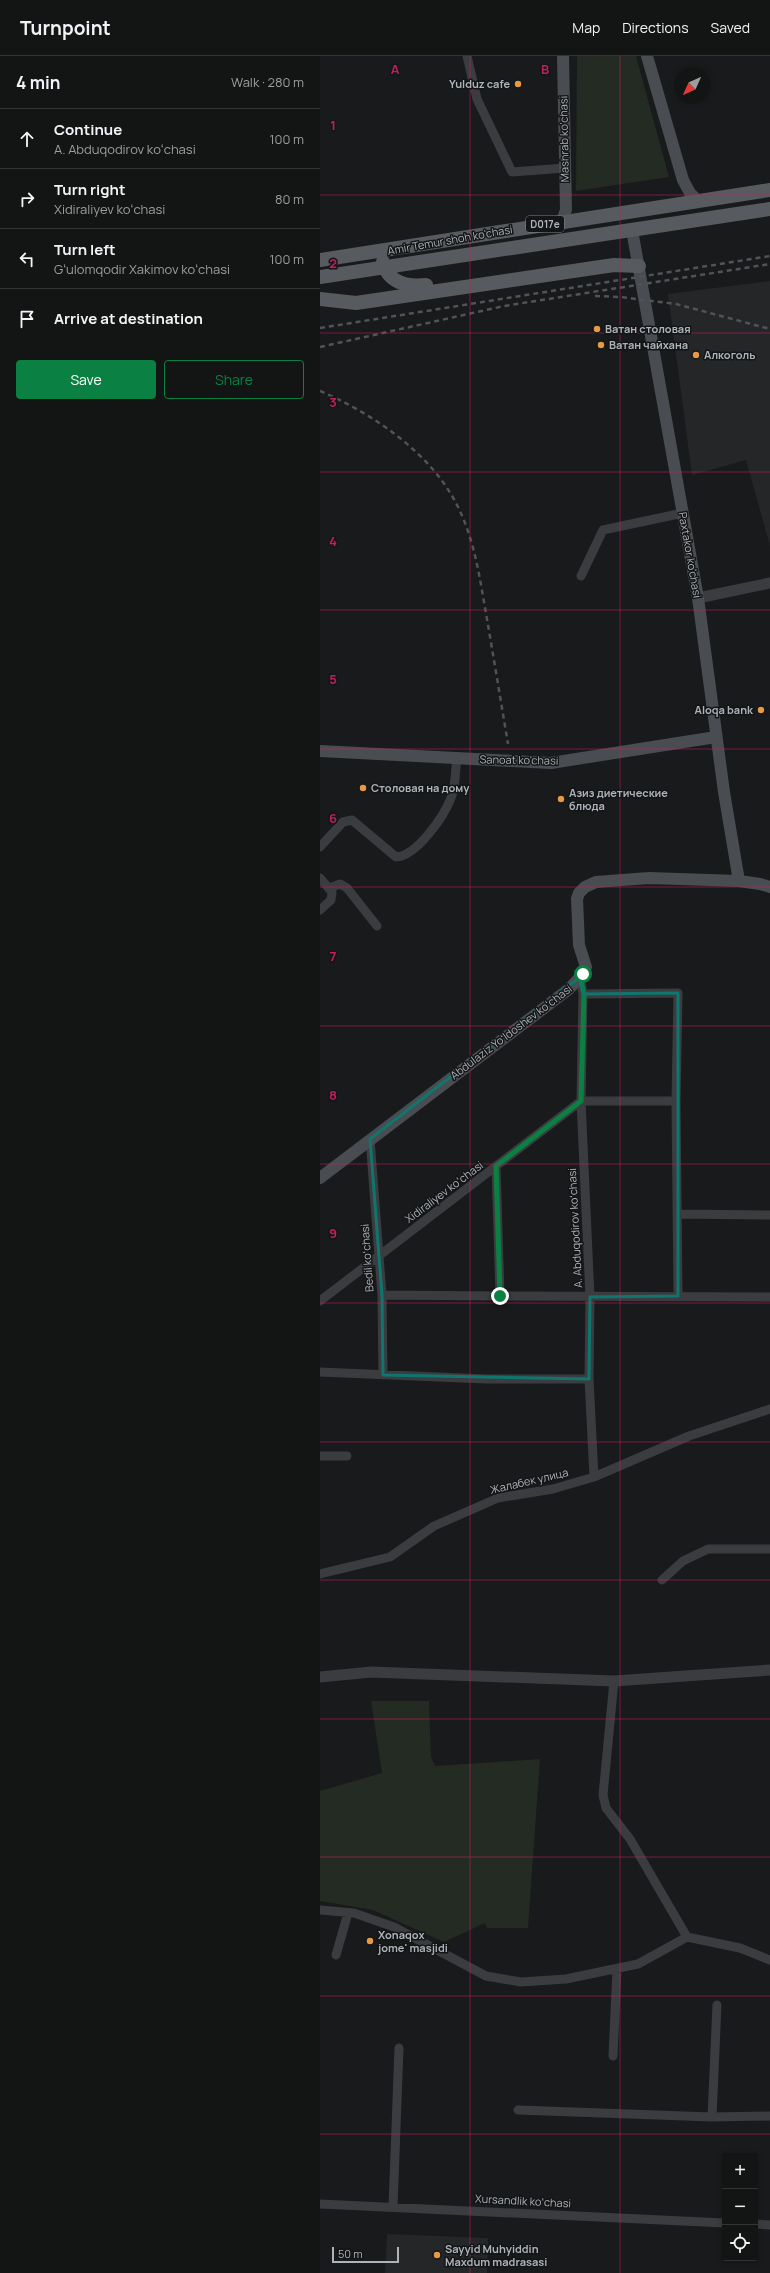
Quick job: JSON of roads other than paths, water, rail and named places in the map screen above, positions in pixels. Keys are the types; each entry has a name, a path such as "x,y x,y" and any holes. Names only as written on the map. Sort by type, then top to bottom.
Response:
{"main road":[{"name":"Mashrab ko'chasi","path":"562,221 566,210 563,56"},
{"path":"647,56 683,180 690,193 698,201"},
{"name":"Amir Temur shoh ko'chasi","path":"320,260 381,252 562,221 770,190"},
{"name":"Amir Temur shoh ko'chasi","path":"320,277 385,269 770,209"},
{"name":"Paxtakor ko'chasi","path":"632,230 638,266 642,277 698,598 716,737 739,881"},
{"path":"381,252 385,269 393,280 402,284 414,286 620,257 638,266"},
{"path":"320,299 356,303 614,265 638,266"},
{"name":"Sanoat ko'chasi","path":"320,751 551,763 716,737"},
{"name":"Abdulaziz Yoʻldoshev koʻchasi","path":"320,1178 569,989 580,977 586,968 579,945 577,899 579,893 585,887 596,882 650,878 739,881 767,884"}],"street":[{"path":"467,56 477,99 512,172 565,168"},
{"path":"581,576 603,530 683,513"},
{"path":"698,598 770,582"},
{"path":"320,847 343,822 352,820 396,857 410,852 424,840 443,815 452,796 457,758"},
{"path":"320,878 332,892 331,900 320,910"},
{"path":"329,888 340,884 347,888 377,926"},
{"name":"A. Abduqodirov koʻchasi","path":"580,977 584,994 581,1101 590,1297 589,1379 594,1477"},
{"path":"584,994 678,993 676,1101 678,1296"},
{"path":"581,1101 676,1101"},
{"name":"Xidiraliyev koʻchasi","path":"320,1301 581,1101"},
{"name":"Bedil koʻchasi","path":"370,1139 380,1256 383,1375"},
{"path":"496,1166 500,1296"},
{"path":"678,1214 770,1215"},
{"path":"382,1295 770,1297"},
{"path":"320,1372 383,1375 589,1379"},
{"name":"Жалабек улица","path":"320,1574 390,1557 434,1526 498,1498 553,1489 594,1477 689,1436 770,1409"},
{"path":"320,1456 347,1456"},
{"path":"662,1580 683,1561 708,1549 770,1549"},
{"path":"320,1677 371,1672 614,1681 770,1670"},
{"path":"614,1681 603,1795 606,1808 630,1839 687,1937"},
{"path":"320,1910 348,1913 394,1927 486,1976 521,1982 542,1982 638,1964 687,1937 740,1948 770,1960"},
{"path":"336,1955 348,1913"},
{"path":"613,2056 617,1969"},
{"path":"712,2117 717,2005"},
{"path":"394,2207 399,2048"},
{"path":"518,2110 712,2117 770,2116"},
{"name":"Xursandlik koʻchasi","path":"320,2204 722,2222"},
{"path":"758,2224 770,2225"}],"railway":[{"path":"320,328 770,256"},
{"path":"320,347 504,306 770,264"},
{"path":"595,296 621,297 676,304 770,329"},
{"path":"320,391 360,411 398,437 432,468 446,486 457,505 473,546 476,560 508,744"}],"place":[{"name":"Yulduz cafe","path":"518,84"},
{"name":"Ватан столовая","path":"597,329"},
{"name":"Ватан чайхана","path":"601,345"},
{"name":"Алкоголь","path":"696,355"},
{"name":"Aloqa bank","path":"761,710"},
{"name":"Столовая на дому","path":"363,788"},
{"name":"Азиз диетические блюда","path":"561,799"},
{"name":"Xonaqox jome' masjidi","path":"370,1941"},
{"name":"Sayyid Muhyiddin Maxdum madrasasi","path":"437,2255"}]}
